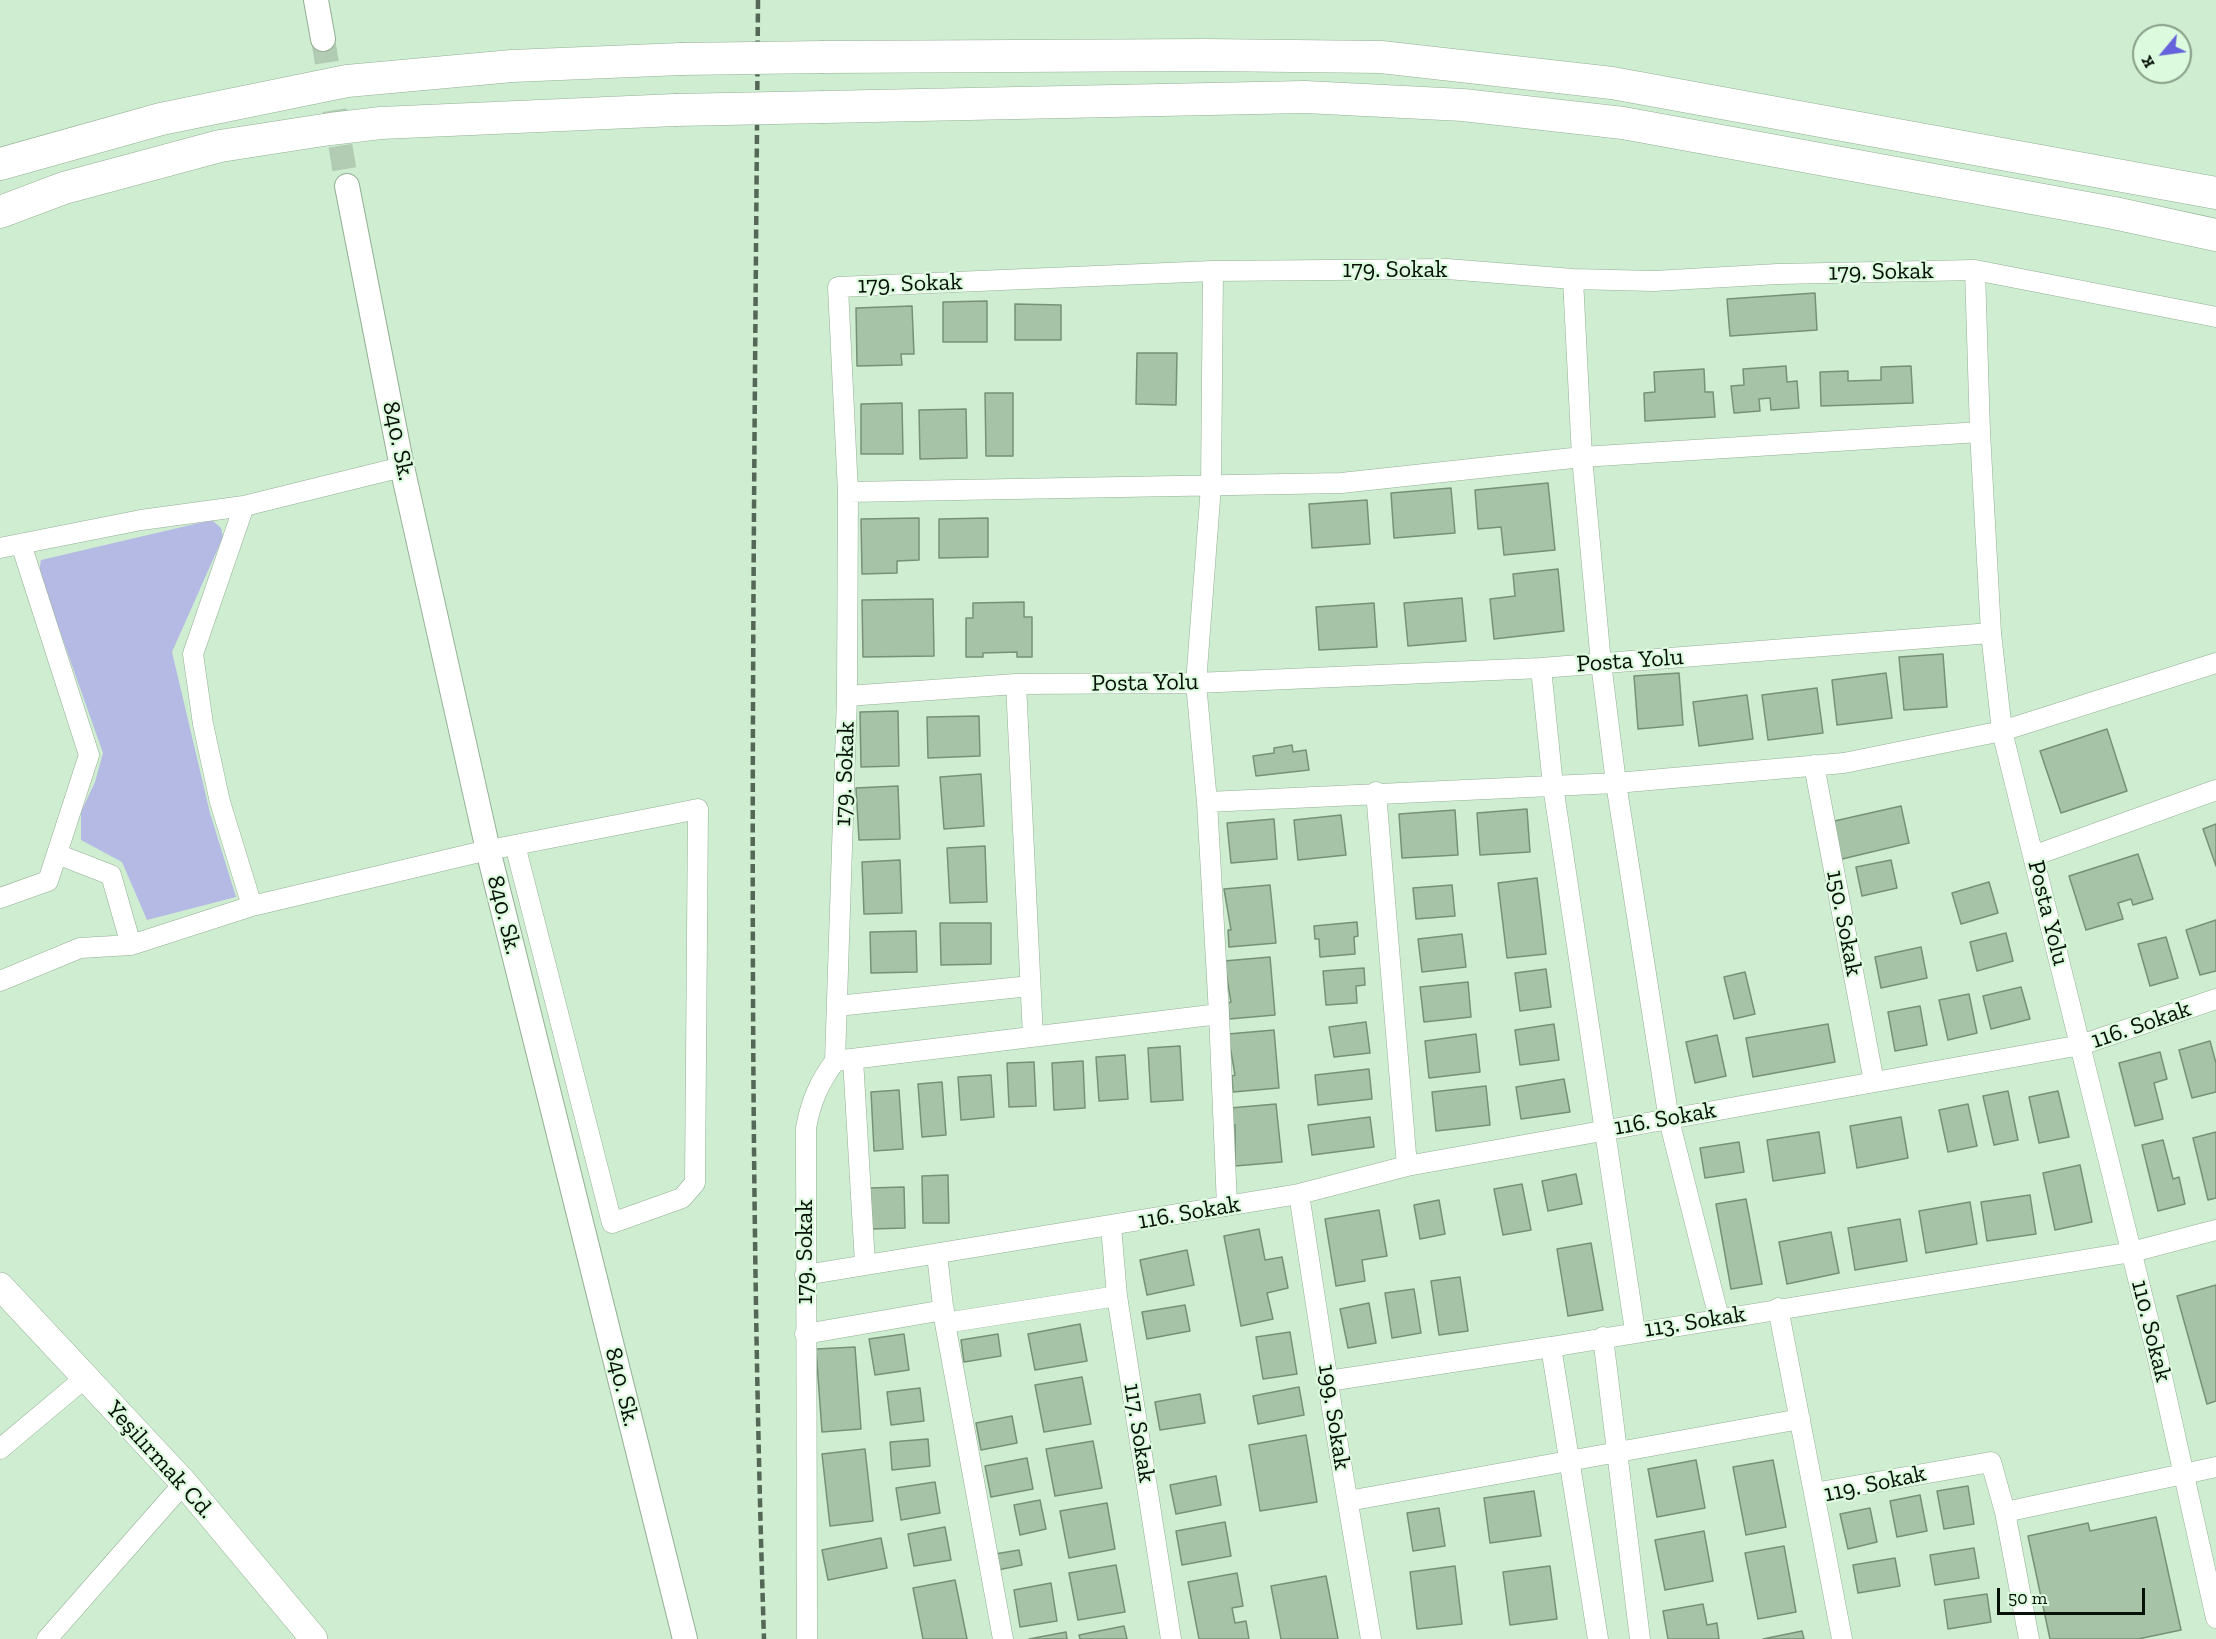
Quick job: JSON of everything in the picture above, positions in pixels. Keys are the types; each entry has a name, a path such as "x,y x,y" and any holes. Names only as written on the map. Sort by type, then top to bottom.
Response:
{"highway":[{"path":"0,164 162,118 346,81 512,66 681,59 824,57 1194,55 1381,57 1612,82 2216,194"},
{"path":"0,212 64,188 220,146 319,130 381,123 675,110 1305,97 1463,105 1623,123 2114,213 2216,235"}],"main road":[{"name":"Yeşilırmak Cd.","path":"0,1286 184,1483 314,1639"}],"street":[{"path":"316,0 323,39"},
{"name":"840. Sk.","path":"347,186 402,467 488,850 685,1639"},
{"name":"179. Sokak","path":"807,1639 806,1128 811,1102 820,1082 844,1060 837,1006 847,696 848,492 838,288 1213,271 1448,268 1573,279 1654,281 1778,273 1975,270 2216,317"},
{"path":"1975,270 1980,432 1991,633"},
{"path":"1213,271 1211,486 1196,683 1207,802 1220,1014 1227,1206"},
{"path":"1573,279 1582,457 1601,663 1616,783 1669,1120 1719,1318"},
{"path":"848,492 1341,483 1582,457 1980,432"},
{"path":"0,548 141,520 244,506 402,467"},
{"path":"244,506 193,654 203,723 220,802 252,906"},
{"path":"0,898 48,881 89,755 21,544"},
{"name":"Posta Yolu","path":"847,696 1016,684 1196,683 1541,668 1991,633 2002,731 2081,1045"},
{"path":"1207,802 1376,792 1616,783 1845,763 2002,731 2216,663"},
{"path":"1541,668 1553,786 1635,1331"},
{"path":"1016,684 1033,1037"},
{"name":"150. Sokak","path":"1814,765 1874,1082"},
{"path":"2033,856 2216,790"},
{"path":"1376,792 1407,1166"},
{"path":"0,981 80,948 131,945 252,906 488,850 698,809 695,1183 682,1198 612,1223 515,845"},
{"path":"57,854 111,875 131,945"},
{"path":"837,1006 1030,986"},
{"name":"116. Sokak","path":"805,1275 1299,1194 1407,1166 2081,1045 2216,999"},
{"path":"866,1264 844,1060 1220,1014"},
{"name":"110. Sokak","path":"2081,1045 2185,1474 2216,1618"},
{"name":"199. Sokak","path":"1299,1194 1371,1639"},
{"name":"117. Sokak","path":"1111,1226 1117,1296 1171,1639"},
{"name":"113. Sokak","path":"1328,1381 2132,1252 2216,1230"},
{"path":"938,1255 945,1317 1003,1639"},
{"path":"805,1334 1117,1296"},
{"path":"1778,1308 1814,1493"},
{"path":"1603,1337 1619,1451 1640,1639"},
{"path":"1551,1347 1598,1639"},
{"path":"0,1449 86,1377"},
{"path":"1348,1501 1800,1419"},
{"name":"119. Sokak","path":"1842,1639 1814,1493 1990,1462 2005,1512"},
{"path":"2029,1639 2005,1512 2216,1467"},
{"path":"47,1639 184,1483"}],"shaded area":[{"path":"212,520 221,528 223,537 172,652 210,813 236,897 147,920 122,862 81,840 81,812 95,782 103,753 39,572 41,560"}],"building":[{"path":"1815,293 1817,330 1730,336 1727,299"},
{"path":"987,301 987,342 943,342 943,302"},
{"path":"1015,304 1061,305 1061,340 1015,340"},
{"path":"912,306 914,354 901,354 902,365 857,366 856,308"},
{"path":"1137,353 1177,353 1176,405 1136,404"},
{"path":"1786,366 1787,382 1797,381 1799,408 1771,410 1770,398 1759,399 1760,411 1734,413 1731,386 1744,385 1743,369"},
{"path":"1911,366 1913,403 1821,406 1820,372 1848,371 1848,381 1881,380 1881,367"},
{"path":"1704,369 1705,392 1713,392 1715,417 1645,421 1644,393 1655,392 1654,372"},
{"path":"985,393 1013,393 1013,456 986,456"},
{"path":"902,403 903,454 861,454 861,404"},
{"path":"966,409 967,458 920,459 919,410"},
{"path":"1548,483 1555,550 1504,555 1501,527 1478,529 1475,490"},
{"path":"1451,488 1455,533 1394,538 1391,493"},
{"path":"1367,500 1370,544 1312,548 1309,504"},
{"path":"919,518 919,560 897,561 897,573 862,574 861,519"},
{"path":"988,518 988,557 939,558 939,519"},
{"path":"1558,569 1564,631 1494,639 1490,599 1515,596 1513,574"},
{"path":"1462,598 1466,641 1408,646 1404,603"},
{"path":"933,599 934,656 863,657 862,600"},
{"path":"1024,602 1024,617 1032,617 1032,657 1017,657 1017,652 983,653 983,657 966,657 966,618 973,618 973,603"},
{"path":"1374,603 1377,647 1319,650 1316,607"},
{"path":"1943,654 1947,707 1904,710 1899,657"},
{"path":"1679,673 1683,725 1638,729 1634,676"},
{"path":"1886,673 1892,718 1837,725 1832,680"},
{"path":"1817,688 1823,733 1768,740 1762,695"},
{"path":"1747,695 1753,739 1699,746 1693,702"},
{"path":"898,711 899,766 861,767 860,712"},
{"path":"979,716 980,756 928,758 927,717"},
{"path":"2107,729 2127,791 2061,813 2040,751"},
{"path":"1292,745 1293,752 1306,750 1309,770 1256,776 1253,756 1274,753 1274,748"},
{"path":"981,774 984,826 944,829 940,777"},
{"path":"898,786 900,839 859,840 856,788"},
{"path":"1901,806 1909,843 1838,860 1830,822"},
{"path":"1527,809 1530,852 1480,855 1477,813"},
{"path":"1455,810 1458,855 1402,858 1399,814"},
{"path":"1341,815 1346,855 1298,860 1294,820"},
{"path":"1274,819 1277,859 1231,863 1227,823"},
{"path":"2216,824 2216,866 2203,829"},
{"path":"985,846 987,902 950,903 947,848"},
{"path":"2138,854 2153,899 2133,905 2131,899 2118,903 2123,919 2086,930 2069,876"},
{"path":"900,860 902,913 864,914 862,862"},
{"path":"1891,860 1897,888 1862,896 1856,867"},
{"path":"1537,878 1546,954 1507,958 1498,883"},
{"path":"1989,882 1998,913 1961,924 1952,893"},
{"path":"1270,885 1276,943 1229,947 1228,930 1231,930 1224,889"},
{"path":"1452,885 1455,916 1416,919 1413,888"},
{"path":"2216,920 2216,971 2200,975 2186,930"},
{"path":"1357,922 1358,936 1354,937 1355,954 1320,957 1319,939 1315,939 1314,926"},
{"path":"940,923 991,923 991,964 941,965"},
{"path":"916,931 917,972 871,973 870,932"},
{"path":"2006,933 2013,961 1977,971 1970,942"},
{"path":"1462,934 1466,967 1422,972 1418,939"},
{"path":"2166,937 2178,978 2150,986 2138,944"},
{"path":"1921,947 1927,978 1881,988 1875,957"},
{"path":"1270,957 1275,1015 1229,1019 1228,1003 1231,1002 1224,961"},
{"path":"1364,968 1365,985 1356,986 1357,1003 1326,1005 1323,971"},
{"path":"1546,969 1551,1007 1520,1011 1515,973"},
{"path":"1745,972 1755,1014 1734,1019 1724,977"},
{"path":"1468,982 1471,1017 1424,1022 1420,987"},
{"path":"2021,987 2030,1019 1991,1029 1983,996"},
{"path":"1969,994 1977,1033 1948,1040 1939,1000"},
{"path":"1920,1006 1927,1045 1895,1051 1888,1012"},
{"path":"1366,1022 1370,1053 1334,1057 1329,1027"},
{"path":"1554,1024 1559,1060 1520,1065 1515,1030"},
{"path":"1828,1024 1835,1062 1753,1077 1746,1038"},
{"path":"1274,1030 1279,1088 1233,1092 1232,1076 1235,1075 1228,1034"},
{"path":"1476,1034 1480,1072 1429,1078 1425,1041"},
{"path":"1717,1035 1726,1076 1695,1083 1686,1042"},
{"path":"2210,1041 2216,1063 2216,1092 2192,1098 2179,1050"},
{"path":"1180,1046 1183,1100 1151,1102 1148,1048"},
{"path":"2160,1052 2167,1079 2154,1083 2163,1119 2135,1126 2119,1063"},
{"path":"1125,1055 1128,1099 1099,1101 1096,1057"},
{"path":"1083,1061 1085,1108 1054,1110 1052,1063"},
{"path":"1034,1062 1036,1106 1009,1107 1007,1063"},
{"path":"1369,1069 1372,1099 1318,1105 1315,1075"},
{"path":"991,1075 994,1117 961,1120 958,1077"},
{"path":"1564,1079 1570,1112 1521,1119 1516,1087"},
{"path":"942,1082 946,1135 922,1137 918,1084"},
{"path":"1486,1086 1490,1125 1436,1131 1432,1092"},
{"path":"899,1090 903,1149 874,1151 871,1092"},
{"path":"2008,1091 2018,1140 1994,1145 1983,1096"},
{"path":"2058,1091 2069,1137 2039,1143 2029,1097"},
{"path":"1276,1104 1282,1162 1235,1166 1235,1125 1232,1125 1230,1108"},
{"path":"1968,1104 1977,1146 1948,1152 1939,1110"},
{"path":"1370,1117 1374,1147 1312,1155 1308,1125"},
{"path":"1901,1117 1908,1158 1857,1168 1850,1126"},
{"path":"1819,1132 1825,1173 1773,1181 1767,1140"},
{"path":"2216,1132 2216,1198 2208,1200 2193,1138"},
{"path":"2163,1140 2173,1179 2179,1177 2185,1204 2158,1211 2142,1145"},
{"path":"1739,1142 1744,1172 1705,1178 1700,1148"},
{"path":"2080,1165 2092,1222 2055,1230 2043,1173"},
{"path":"1576,1174 1582,1204 1548,1211 1542,1181"},
{"path":"948,1175 949,1223 923,1223 922,1176"},
{"path":"1522,1184 1531,1230 1503,1235 1494,1189"},
{"path":"904,1187 905,1228 871,1229 870,1188"},
{"path":"2030,1195 2036,1234 1987,1241 1981,1202"},
{"path":"1746,1199 1762,1284 1731,1289 1716,1204"},
{"path":"1439,1200 1445,1234 1420,1239 1414,1205"},
{"path":"1970,1202 1977,1244 1926,1253 1919,1211"},
{"path":"1379,1210 1387,1256 1362,1260 1365,1281 1336,1286 1325,1219"},
{"path":"1900,1219 1907,1261 1855,1270 1848,1228"},
{"path":"1259,1229 1265,1260 1282,1257 1288,1288 1267,1293 1273,1319 1241,1326 1224,1236"},
{"path":"1831,1232 1839,1273 1787,1284 1779,1242"},
{"path":"1591,1243 1603,1310 1568,1316 1557,1249"},
{"path":"1187,1250 1194,1285 1147,1295 1140,1260"},
{"path":"1460,1277 1468,1331 1439,1335 1431,1281"},
{"path":"2216,1285 2216,1401 2207,1404 2177,1296"},
{"path":"1414,1289 1421,1333 1392,1338 1385,1293"},
{"path":"1369,1303 1376,1343 1348,1348 1340,1309"},
{"path":"1185,1305 1190,1331 1147,1339 1142,1312"},
{"path":"1080,1324 1087,1361 1035,1370 1028,1334"},
{"path":"1290,1332 1297,1374 1263,1379 1256,1337"},
{"path":"904,1334 909,1370 875,1375 869,1339"},
{"path":"998,1334 1001,1356 964,1362 961,1340"},
{"path":"855,1347 861,1429 822,1432 816,1349"},
{"path":"1082,1377 1091,1424 1044,1432 1035,1385"},
{"path":"1299,1387 1304,1415 1258,1424 1253,1396"},
{"path":"920,1388 924,1421 891,1425 887,1392"},
{"path":"1200,1394 1205,1423 1160,1430 1155,1402"},
{"path":"1012,1416 1017,1443 981,1450 976,1423"},
{"path":"1306,1435 1317,1502 1260,1511 1249,1445"},
{"path":"928,1439 930,1466 892,1470 890,1442"},
{"path":"1093,1441 1102,1488 1055,1496 1046,1449"},
{"path":"865,1449 873,1521 830,1526 822,1454"},
{"path":"1027,1458 1033,1489 991,1497 985,1466"},
{"path":"1696,1460 1705,1508 1657,1517 1648,1469"},
{"path":"1773,1460 1786,1527 1746,1535 1733,1467"},
{"path":"1216,1476 1221,1505 1176,1514 1170,1485"},
{"path":"935,1482 940,1513 901,1520 896,1488"},
{"path":"1968,1486 1974,1524 1944,1529 1937,1491"},
{"path":"1534,1491 1541,1536 1490,1543 1484,1498"},
{"path":"1920,1495 1927,1531 1897,1537 1890,1501"},
{"path":"1040,1500 1046,1529 1020,1535 1014,1505"},
{"path":"1107,1503 1115,1549 1069,1558 1060,1511"},
{"path":"1439,1508 1445,1546 1413,1551 1407,1513"},
{"path":"1870,1508 1877,1542 1848,1549 1840,1514"},
{"path":"2156,1517 2181,1630 2138,1639 2050,1639 2028,1536 2088,1523 2090,1531"},
{"path":"1225,1522 1231,1556 1182,1565 1176,1531"},
{"path":"945,1527 951,1560 914,1566 908,1534"},
{"path":"1704,1531 1713,1581 1665,1590 1655,1540"},
{"path":"881,1538 887,1568 828,1580 822,1550"},
{"path":"1784,1546 1796,1612 1758,1619 1745,1553"},
{"path":"1974,1548 1979,1578 1935,1585 1930,1555"},
{"path":"1019,1550 1022,1565 998,1570 995,1554"},
{"path":"1895,1558 1900,1586 1858,1593 1853,1565"},
{"path":"1116,1565 1125,1612 1078,1620 1069,1573"},
{"path":"1455,1566 1462,1624 1417,1629 1410,1572"},
{"path":"1550,1566 1557,1619 1510,1625 1503,1572"},
{"path":"1237,1573 1243,1606 1232,1608 1235,1623 1246,1621 1249,1639 1199,1639 1188,1582"},
{"path":"1326,1576 1338,1639 1281,1639 1271,1586"},
{"path":"955,1580 967,1639 923,1639 913,1588"},
{"path":"1051,1583 1057,1621 1020,1627 1014,1590"},
{"path":"1987,1594 1991,1622 1948,1629 1944,1600"},
{"path":"1703,1604 1707,1625 1717,1623 1719,1639 1668,1639 1663,1611"},
{"path":"1124,1626 1127,1639 1080,1639 1079,1635"},
{"path":"1802,1631 1804,1639 1763,1639"},
{"path":"1066,1632 1067,1639 1029,1639"}],"tunnel":[{"path":"323,39 347,186"}],"railway":[{"path":"758,0 753,615 753,1024 758,1434 764,1639"}]}
